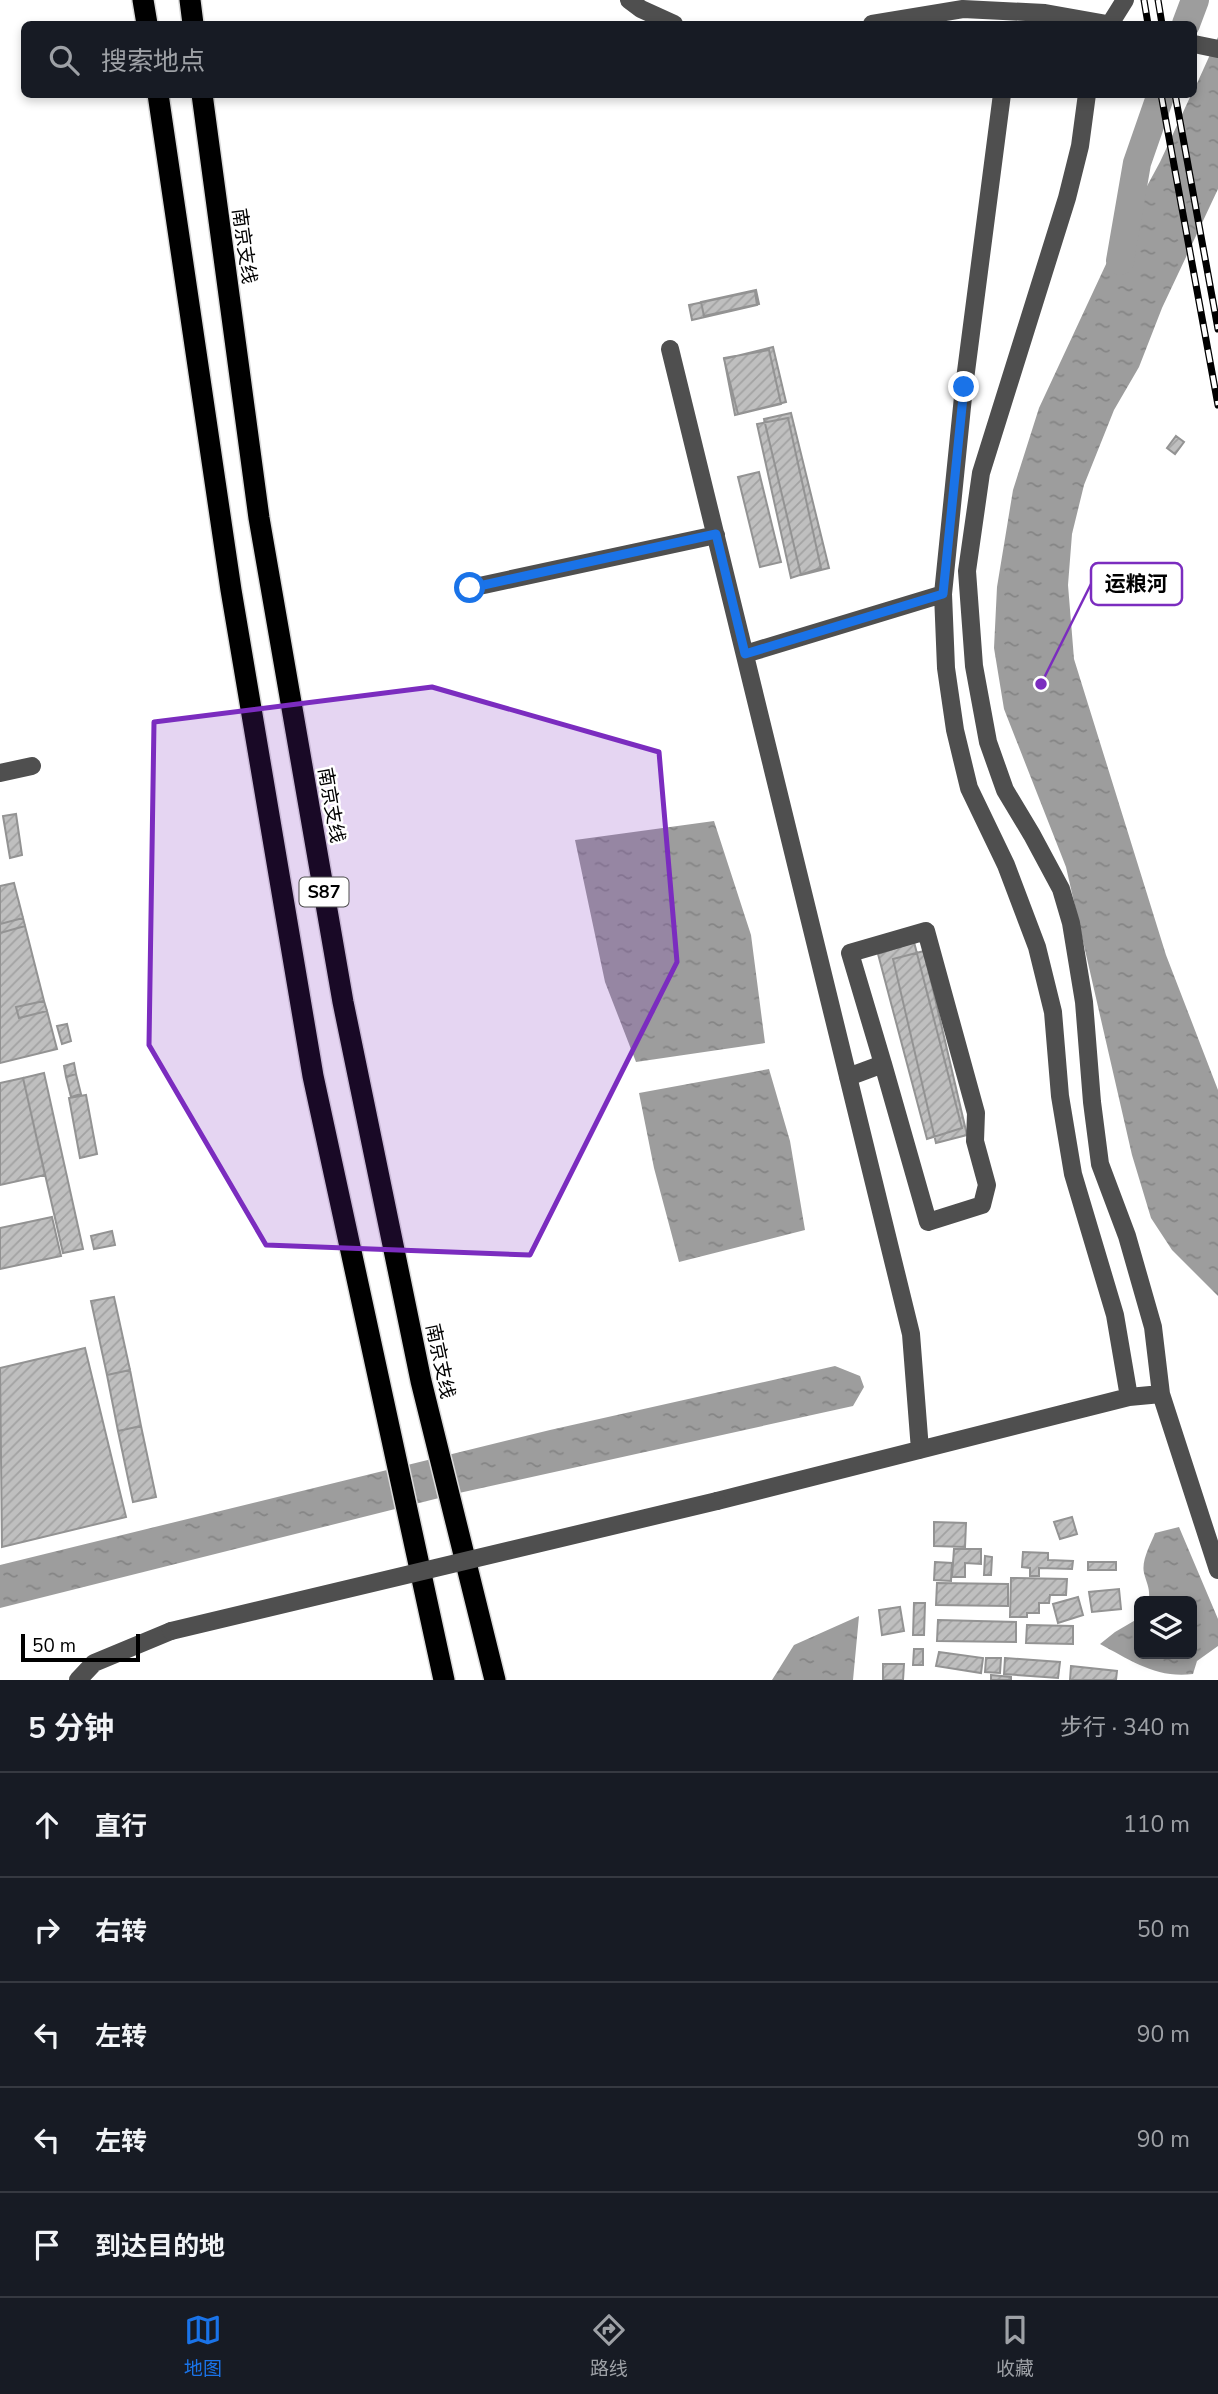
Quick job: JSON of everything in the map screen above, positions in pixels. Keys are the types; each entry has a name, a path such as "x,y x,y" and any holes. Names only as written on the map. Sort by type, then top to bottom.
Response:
{"highway":[{"path":"143,0 146,21"},
{"path":"190,0 193,21"},
{"name":"S87","path":"159,98 231,590 313,1076 444,1680"},
{"name":"南京支线","path":"203,98 259,518 343,1002 421,1381 495,1680"}],"street":[{"path":"629,0 641,9 667,21"},
{"path":"1110,21 1125,0"},
{"path":"890,21 963,9 1045,13 1091,21"},
{"path":"1197,45 1218,49"},
{"path":"1001,98 964,387 943,594 946,668 955,730 970,788 1006,865 1037,947 1053,1012 1060,1096 1073,1174 1115,1315 1129,1397"},
{"path":"1086,98 1080,146 1067,198 981,473 967,571 974,666 988,742 1005,790 1061,889 1071,923 1084,1002 1100,1164 1127,1236 1153,1327 1161,1394 1218,1570"},
{"path":"670,349 911,1334 920,1450"},
{"path":"470,588 716,534"},
{"path":"745,654 943,594"},
{"path":"0,773 32,766"},
{"path":"926,931 976,1113 975,1141 987,1185 982,1205 928,1222 883,1064 850,953 926,931"},
{"path":"848,1077 883,1064"},
{"path":"78,1680 94,1663 171,1631 717,1501 1129,1397 1161,1394"}],"highlighted area":[{"path":"432,687 659,752 677,962 530,1255 266,1245 149,1045 154,722"}],"water":[{"path":"1218,37 1218,189 1162,308 1139,367 1114,410 1084,485 1072,534 1068,585 1074,659 1166,955 1218,1090 1218,1296 1172,1250 1151,1218 1132,1155 1066,867 1004,709 994,648 997,587 1013,490 1039,408 1114,247 1160,162 1190,98 1197,98 1197,83"},
{"path":"714,821 751,935 765,1043 636,1062 605,982 575,840"},
{"path":"769,1069 790,1141 805,1230 679,1262 654,1168 639,1093"},
{"path":"835,1366 860,1376 864,1387 853,1406 459,1493 0,1608 0,1565 550,1430"},
{"path":"1179,1527 1218,1619 1218,1646 1197,1661 1193,1674 1156,1671 1100,1644 1134,1621 1134,1659 1197,1659 1197,1596 1149,1596 1143,1568 1155,1533"},
{"path":"859,1616 853,1680 772,1680 794,1645"}],"building":[{"path":"756,290 759,304 704,316 701,302"},
{"path":"755,291 757,305 692,320 689,305"},
{"path":"773,347 786,402 738,414 724,359"},
{"path":"769,350 781,404 735,415 724,358"},
{"path":"791,413 829,568 801,575 764,419"},
{"path":"788,418 821,568 791,578 757,424"},
{"path":"1176,436 1184,442 1175,454 1167,448"},
{"path":"759,472 781,562 760,567 738,477"},
{"path":"16,814 22,855 10,858 3,816"},
{"path":"14,883 23,918 0,924 0,886"},
{"path":"23,918 25,926 0,933 0,924"},
{"path":"25,926 44,1001 16,1007 19,1018 47,1011 57,1049 0,1063 0,933"},
{"path":"914,942 962,1128 927,1139 878,954"},
{"path":"924,951 967,1135 936,1143 893,959"},
{"path":"44,1001 47,1011 19,1018 16,1007"},
{"path":"67,1024 71,1041 62,1044 57,1026"},
{"path":"74,1063 76,1074 66,1077 64,1066"},
{"path":"44,1073 83,1249 63,1253 23,1078"},
{"path":"76,1074 81,1094 71,1097 66,1077"},
{"path":"23,1078 45,1175 0,1185 0,1083"},
{"path":"86,1095 97,1154 80,1158 69,1098"},
{"path":"52,1217 61,1256 0,1269 0,1228"},
{"path":"112,1231 115,1245 94,1249 91,1236"},
{"path":"114,1297 130,1370 107,1375 91,1301"},
{"path":"85,1348 126,1517 2,1547 0,1368"},
{"path":"130,1370 141,1426 118,1431 107,1375"},
{"path":"141,1426 156,1497 133,1502 118,1431"},
{"path":"1072,1517 1077,1534 1060,1539 1054,1522"},
{"path":"934,1522 966,1523 965,1547 934,1546"},
{"path":"954,1549 981,1549 981,1564 965,1563 965,1577 952,1577"},
{"path":"1023,1552 1048,1553 1048,1560 1073,1561 1072,1569 1039,1568 1039,1576 1030,1576 1030,1568 1022,1567"},
{"path":"985,1556 992,1557 991,1575 984,1575"},
{"path":"935,1562 952,1563 951,1581 934,1580"},
{"path":"1088,1562 1116,1562 1116,1570 1088,1570"},
{"path":"1011,1578 1067,1579 1066,1595 1050,1595 1049,1603 1039,1603 1039,1613 1027,1613 1027,1617 1010,1617"},
{"path":"937,1583 1008,1584 1008,1606 936,1605"},
{"path":"1119,1589 1121,1609 1092,1612 1089,1592"},
{"path":"1078,1597 1083,1615 1058,1623 1053,1604"},
{"path":"914,1603 925,1603 924,1635 913,1635"},
{"path":"900,1607 904,1631 882,1635 879,1610"},
{"path":"938,1620 1016,1622 1016,1642 937,1641"},
{"path":"1027,1625 1073,1626 1073,1644 1026,1643"},
{"path":"914,1649 923,1649 923,1665 913,1665"},
{"path":"939,1652 983,1658 981,1673 936,1666"},
{"path":"986,1658 1001,1658 1000,1673 985,1672"},
{"path":"1005,1658 1060,1662 1058,1678 1004,1674"},
{"path":"883,1664 904,1664 903,1680 883,1680"},
{"path":"1071,1666 1117,1671 1116,1680 1070,1680"},
{"path":"991,1675 1011,1677 1011,1680 991,1680"}],"waterway":[{"path":"1187,21 1195,0"},
{"path":"1120,261 1137,163 1160,98"}],"railway":[{"path":"1144,0 1148,21"},
{"path":"1158,0 1162,21"},
{"path":"1162,98 1218,405"},
{"path":"1176,98 1218,329"}],"place":[{"name":"运粮河","path":"1041,684"}],"route":[{"path":"470,588 716,534 745,654 943,594 964,387"}]}
